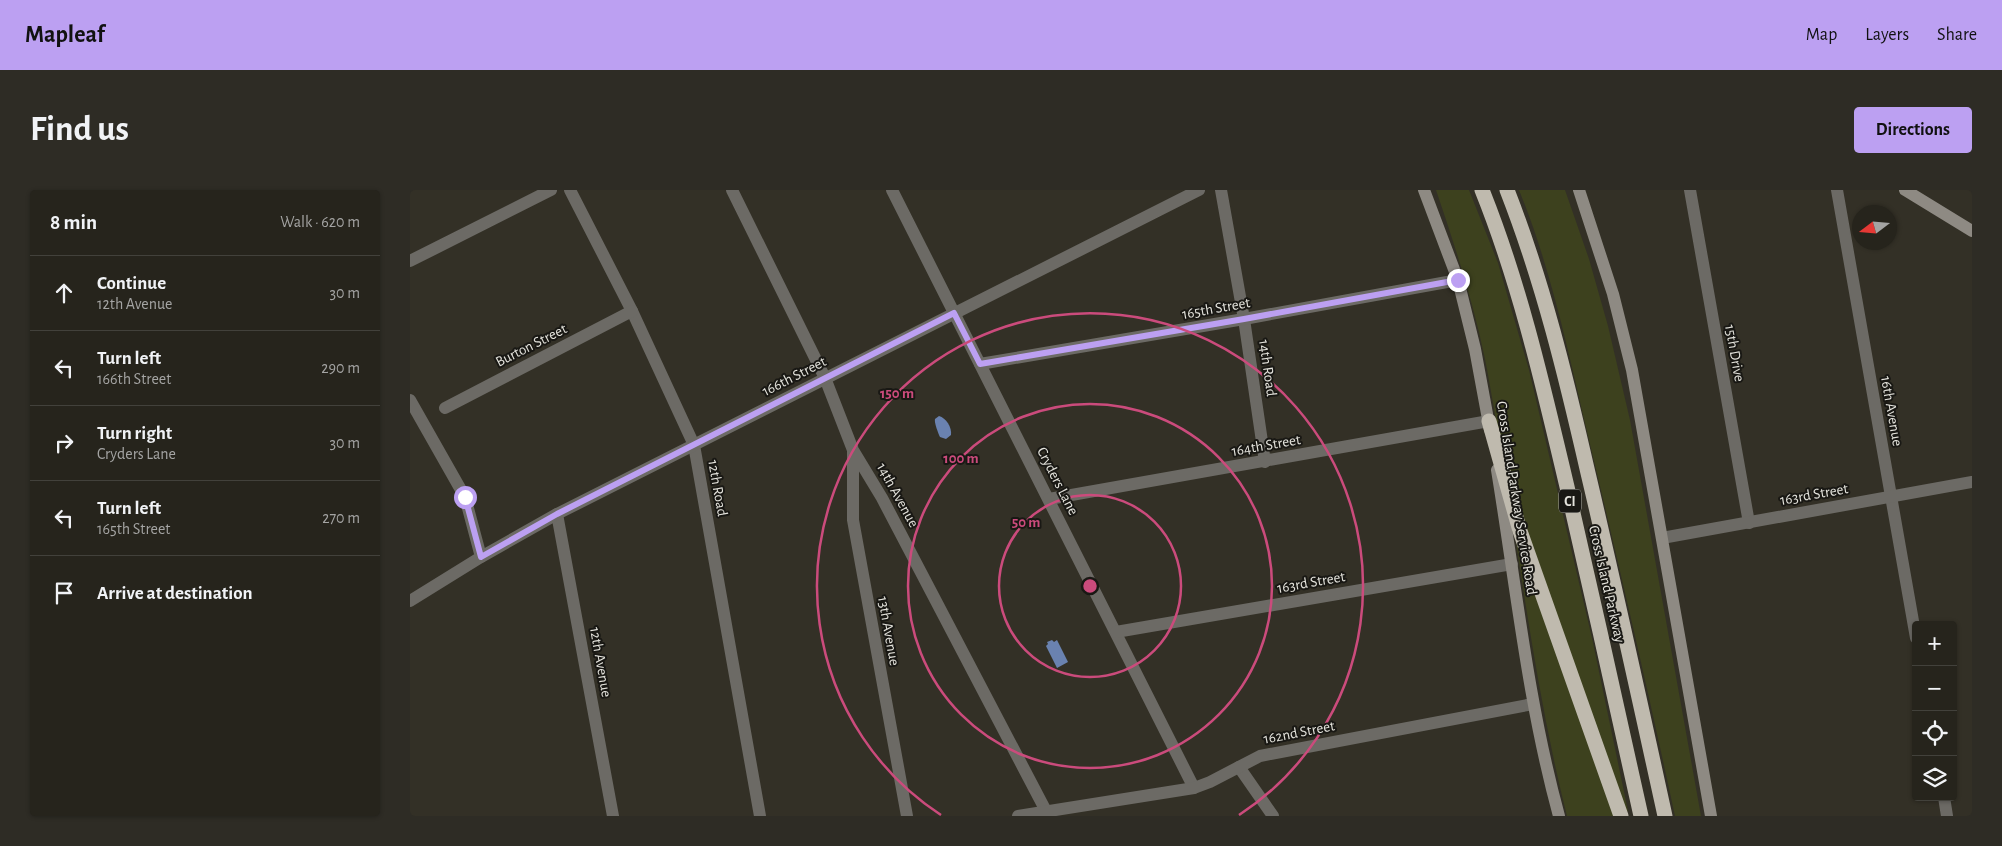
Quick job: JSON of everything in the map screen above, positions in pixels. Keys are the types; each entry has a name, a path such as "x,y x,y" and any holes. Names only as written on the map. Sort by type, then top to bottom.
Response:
{"highway":[{"name":"Cross Island Parkway","path":"1482,190 1513,279 1542,382 1599,625 1641,816"},
{"name":"Cross Island Parkway","path":"1507,190 1538,278 1565,377 1613,577 1665,816"},
{"path":"1489,422 1524,543 1622,816"}],"street":[{"path":"410,261 552,190"},
{"name":"12th Road","path":"570,190 632,312 694,445 760,816"},
{"name":"14th Avenue","path":"732,190 825,378 853,450 882,498 1049,813"},
{"name":"Cryders Lane","path":"892,190 1194,788"},
{"name":"166th Street","path":"410,602 481,557 557,514 1199,190"},
{"name":"14th Road","path":"1221,190 1244,319 1265,462"},
{"name":"Cross Island Parkway Service Road","path":"1424,190 1458,280 1475,349 1489,422 1533,704 1559,816"},
{"path":"1578,190 1613,294 1630,361 1711,816"},
{"name":"15th Drive","path":"1690,190 1749,522"},
{"name":"16th Avenue","path":"1837,190 1913,621"},
{"path":"1905,190 1972,231"},
{"name":"165th Street","path":"980,364 1458,280"},
{"name":"Burton Street","path":"445,408 632,312"},
{"path":"410,400 465,497 481,557"},
{"name":"164th Street","path":"1049,499 1489,422"},
{"name":"13th Avenue","path":"853,450 853,520 907,816"},
{"name":"163rd Street","path":"1662,538 1972,482"},
{"name":"12th Avenue","path":"557,514 613,816"},
{"name":"163rd Street","path":"1116,632 1512,564"},
{"name":"162nd Street","path":"1018,816 1049,813 1194,788 1210,782 1260,756 1533,704"},
{"path":"1239,767 1273,816"},
{"path":"1945,801 1947,816"}],"green space":[{"path":"1436,190 1469,190 1498,263 1529,370 1592,638 1628,811 1625,812 1509,479 1475,316"},
{"path":"1519,190 1565,190 1589,259 1608,326 1630,420 1701,816 1675,816 1567,345 1541,251"},
{"path":"1516,542 1615,816 1567,816 1544,714"}],"water":[{"path":"939,416 946,421 951,429 951,435 946,439 940,437 936,428 935,419"},
{"path":"1052,640 1054,642 1057,640 1068,662 1057,668 1046,646 1047,642"}],"route":[{"path":"465,497 481,557 557,514 954,313 980,364 1458,280"}]}
